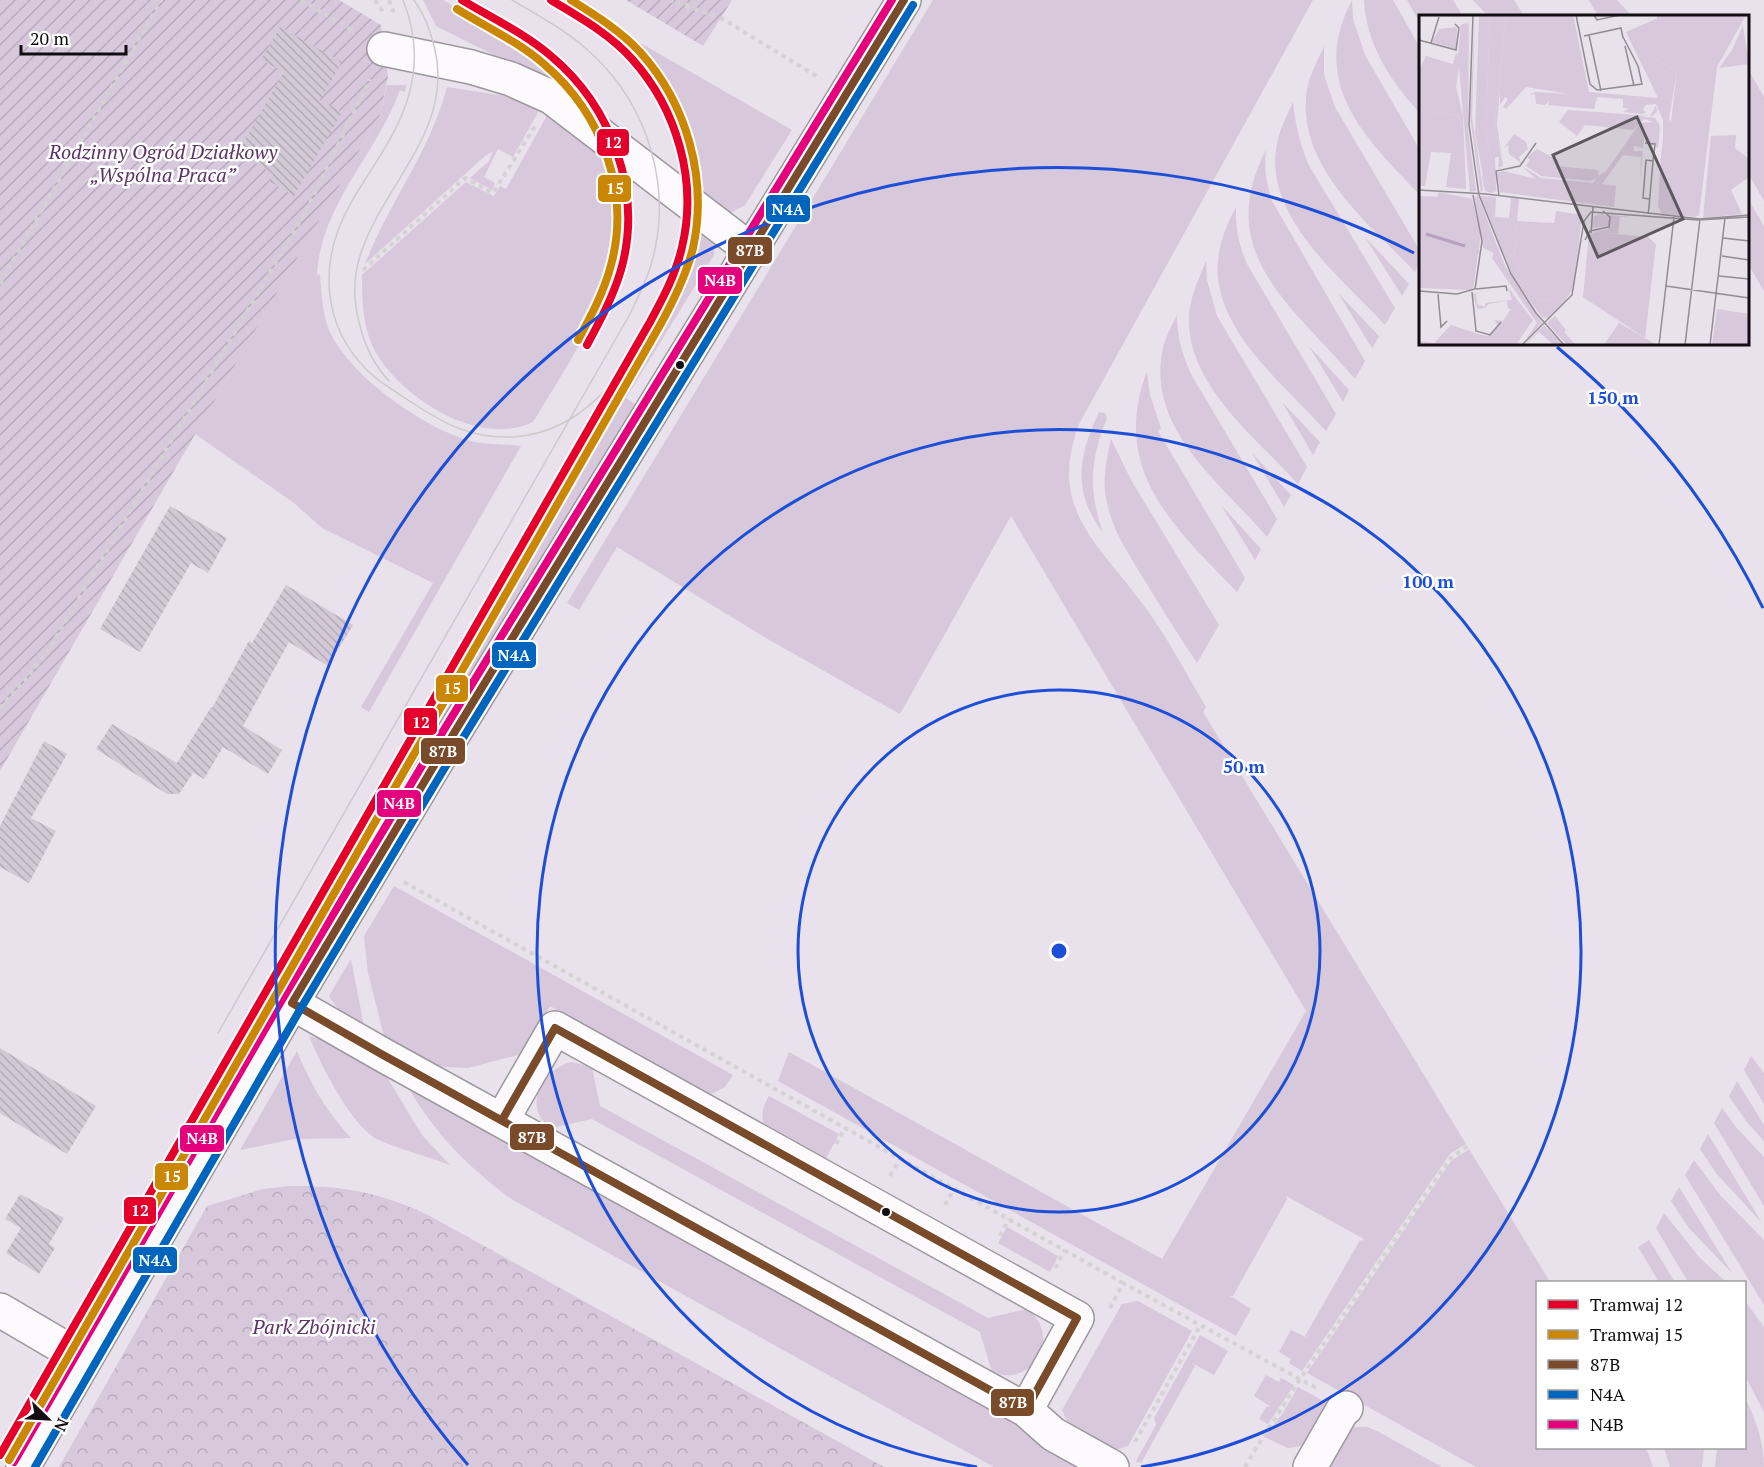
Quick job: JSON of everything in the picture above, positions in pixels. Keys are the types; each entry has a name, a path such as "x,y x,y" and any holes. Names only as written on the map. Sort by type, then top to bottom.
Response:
{"street":[{"path":"23,1467 292,1003 441,754 904,0"},
{"path":"384,49 471,67 511,79 551,97 751,250"},
{"path":"292,1003 1026,1410 1053,1434 1121,1458"},
{"path":"502,1120 555,1028 1077,1318 1026,1410"},
{"path":"0,1310 85,1360"},
{"path":"1310,1467 1342,1411 1346,1408"}],"path":[{"path":"0,284 162,0"},
{"path":"0,708 45,656 300,221 384,49 301,0"},
{"path":"669,0 721,18 846,94"},
{"path":"686,7 688,0"},
{"path":"363,270 465,178 493,193 519,154 551,97"},
{"path":"403,881 1200,1326 1338,1400 1346,1408"},
{"path":"1245,1467 1262,1436 1281,1412 1300,1379 1449,1160 1467,1146"},
{"path":"887,1182 900,1159"},
{"path":"944,1207 954,1189"},
{"path":"999,1238 1009,1219"},
{"path":"1050,1278 1065,1251"},
{"path":"1109,1310 1124,1283"},
{"path":"1121,1458 1200,1326"}],"green space":[{"name":"Rodzinny Ogród Działkowy „Wspólna Praca”","path":"0,0 339,0 381,25 388,77 380,115 0,771"},
{"path":"423,0 443,0 528,50 568,83 584,106 562,89 436,26"},
{"path":"626,0 732,0 703,46"},
{"path":"933,0 1313,0 1079,424 1071,453 1069,479 1073,501 1093,541 1150,614 1167,640 1206,707 1203,712 1466,1144 1447,1158 1302,1371 1289,1363 1291,1359 1279,1352 1291,1330 1308,1338 1305,1336 1360,1240 1364,1239 1286,1196 1287,1199 1233,1296 1230,1296 1251,1309 1236,1336 778,1081 789,1052 1162,1259 1306,1011 1011,516 900,714 766,638 617,547 579,610 567,603"},
{"path":"1352,0 1353,19 1365,55 1419,148 1419,194 1380,152 1349,108 1340,84 1336,58 1340,30"},
{"path":"1364,0 1393,0 1419,46 1419,112 1399,88 1382,61 1375,47"},
{"path":"1407,0 1453,0 1462,15 1419,15 1419,21"},
{"path":"1473,0 1514,0 1523,15 1487,15"},
{"path":"1589,0 1617,0 1631,15 1597,15"},
{"path":"583,12 792,130 745,205 725,216 694,192 685,135 663,87 629,47"},
{"path":"1324,46 1324,75 1335,107 1419,249 1419,264 1415,272 1357,212 1339,191 1324,168 1312,143 1306,117 1307,89"},
{"path":"1749,71 1764,97 1764,201 1749,175"},
{"path":"387,85 406,85 405,92 400,90 378,136 339,202 328,225 321,249 317,274 320,275 323,307 329,331 359,371 395,402 416,416 456,436 475,442 521,446 369,712 361,707 433,583 322,528 294,503 195,434 380,115"},
{"path":"447,87 519,98 542,105 513,157 498,149 484,177 495,183 492,190 470,178 489,161 493,151 365,264 420,155 440,111"},
{"path":"1293,102 1298,133 1308,164 1395,308 1385,325 1311,246 1295,224 1283,200 1276,176 1276,150 1280,131"},
{"path":"550,110 604,150 613,162 618,194 618,226 614,256 595,314 566,369 533,422 513,428 491,429 468,424 446,415 407,389 378,356 366,327 362,275 466,182 494,196 500,186 506,189"},
{"path":"1266,150 1266,176 1272,201 1365,361 1355,379 1286,303 1268,277 1255,250 1249,220 1252,187"},
{"path":"1749,201 1764,226 1764,291 1749,266"},
{"path":"1236,207 1238,236 1247,264 1336,414 1326,431 1254,354 1226,309 1219,285 1218,260 1224,233"},
{"path":"696,221 713,234 714,255 626,398 636,405 427,742 418,741 661,318 683,269"},
{"path":"1365,237 1409,284 1402,296"},
{"path":"1206,261 1207,280 1217,316 1307,467 1298,484 1229,411 1201,369 1192,346 1189,315 1194,291"},
{"path":"1338,293 1379,336 1372,349 1372,348"},
{"path":"1177,315 1181,346 1192,376 1277,519 1267,537 1193,455 1177,432 1166,407 1161,381 1162,353"},
{"path":"1309,346 1349,390 1343,402"},
{"path":"1147,371 1150,395 1161,428 1158,431 1245,578 1237,592 1191,544 1171,519 1154,494 1142,467 1136,438 1138,406"},
{"path":"1282,402 1320,442 1313,455"},
{"path":"1099,412 1105,413 1107,418 1094,461 1093,489 1103,533 1086,503 1082,474 1086,444"},
{"path":"1111,439 1131,480 1219,625 1197,663 1113,524 1105,487 1106,463"},
{"path":"1252,453 1291,495 1284,507"},
{"path":"1221,505 1261,549 1255,560"},
{"path":"394,886 733,1075 724,1088 708,1095 550,1006 522,1054 468,1068 435,1065 384,1036 368,973 364,936"},
{"path":"351,959 364,1026 348,1017 329,996"},
{"path":"309,1036 325,1041 385,1074 422,1135 450,1165 387,1144 369,1133 338,1094"},
{"path":"297,1051 320,1097 351,1138 294,1139 240,1150"},
{"path":"1751,1056 1764,1073 1764,1104 1744,1070"},
{"path":"571,1062 592,1067 600,1106 988,1318 1027,1309 1038,1320 1042,1332 1043,1345 1038,1357 1031,1366 1020,1373 1007,1375 992,1372 980,1332 592,1119 551,1128 542,1120 538,1110 539,1090 551,1073"},
{"path":"1737,1081 1764,1125 1764,1141 1746,1121 1729,1096"},
{"path":"408,1087 1095,1467 994,1467 513,1200 454,1150"},
{"path":"769,1096 839,1134 825,1160 765,1127 763,1111"},
{"path":"1722,1108 1764,1157 1764,1206 1714,1123"},
{"path":"1708,1134 1762,1223 1716,1173 1700,1149"},
{"path":"1469,1149 1549,1281 1536,1281 1536,1449 1646,1449 1653,1467 1476,1467 1307,1373 1451,1161"},
{"path":"1694,1160 1720,1195 1764,1240 1764,1305 1685,1175"},
{"name":"Park Zbójnicki","path":"290,1186 327,1187 361,1192 394,1201 428,1215 884,1467 59,1467 207,1206 263,1189"},
{"path":"1679,1187 1732,1273 1689,1228 1671,1201"},
{"path":"1664,1213 1699,1257 1725,1281 1687,1281 1656,1228"},
{"path":"1007,1227 1058,1256 1050,1272 998,1243"},
{"path":"1649,1240 1674,1281 1658,1281 1638,1247"},
{"path":"1138,1301 1192,1331 1128,1446 1116,1450 1067,1421 1062,1410 1122,1304"},
{"path":"1746,1302 1764,1327 1764,1412 1746,1378"},
{"path":"1200,1335 1228,1351 1214,1375 1192,1363 1195,1366 1141,1463 1137,1463 1156,1425 1154,1418"},
{"path":"1266,1375 1279,1382 1281,1378 1294,1385 1268,1424 1259,1419 1267,1406 1270,1406 1254,1396"},
{"path":"1298,1387 1334,1407 1307,1445 1288,1448 1264,1437 1283,1413"},
{"path":"1746,1400 1759,1431 1764,1467 1715,1467 1717,1449 1746,1449"},
{"path":"1367,1427 1377,1431 1442,1467 1320,1467 1346,1429"},
{"path":"1664,1449 1704,1449 1702,1467 1670,1467"}],"building":[{"path":"280,27 342,62 320,100 342,112 294,196 269,181 273,174 238,152 284,72 261,60"},
{"path":"170,506 227,538 208,573 191,563 140,652 100,629"},
{"path":"286,585 353,625 328,666 289,642 243,726 282,750 268,774 223,747 204,779 182,766 193,773 179,794 167,794 96,749 112,724 177,763 212,708 249,641 252,643"},
{"path":"44,741 67,754 31,818 56,831 29,883 0,867 0,826"},
{"path":"0,1048 96,1106 67,1154 0,1113"},
{"path":"20,1194 64,1218 49,1244 55,1248 39,1274 6,1253 21,1228 5,1219"}],"tram line":[{"path":"403,0 413,36 414,61 411,86 397,125 352,201 341,222 334,245 329,290 333,312 341,333 353,353 376,378 445,422 473,433 489,436 523,436 553,428 579,414 591,404 622,370"},
{"path":"389,381 375,362 362,333 356,307 355,288 362,250 373,225 414,154 435,105 438,78 435,50 427,24 414,0"},
{"name":"12","path":"462,0 508,26 551,56 591,100 606,126 617,153 625,181 628,211 627,241 614,290 587,345"},
{"path":"218,1033 630,314 650,268 657,239 659,210 652,153 642,125 629,100 592,54 554,25 512,0"},
{"name":"12","path":"0,1455 650,322 676,267 686,222 687,197 680,147 672,123 648,79 632,59 594,26 551,0"},
{"name":"15","path":"9,1460 659,327 683,279 693,248 698,196 690,144 681,119 656,73 633,44 571,0"},
{"name":"15","path":"457,9 513,42 545,65 582,107 607,156 614,183 617,210 616,237 605,285 578,340"}],"transit line":[{"name":"N4B","path":"14,1462 283,998 426,759 892,0"},
{"name":"87B","path":"292,1003 435,764 904,0"},
{"name":"N4A","path":"35,1467 301,1008 444,769 913,5"},
{"name":"87B","path":"292,1003 383,1055 1026,1410 1077,1318 555,1028 502,1120"}]}
